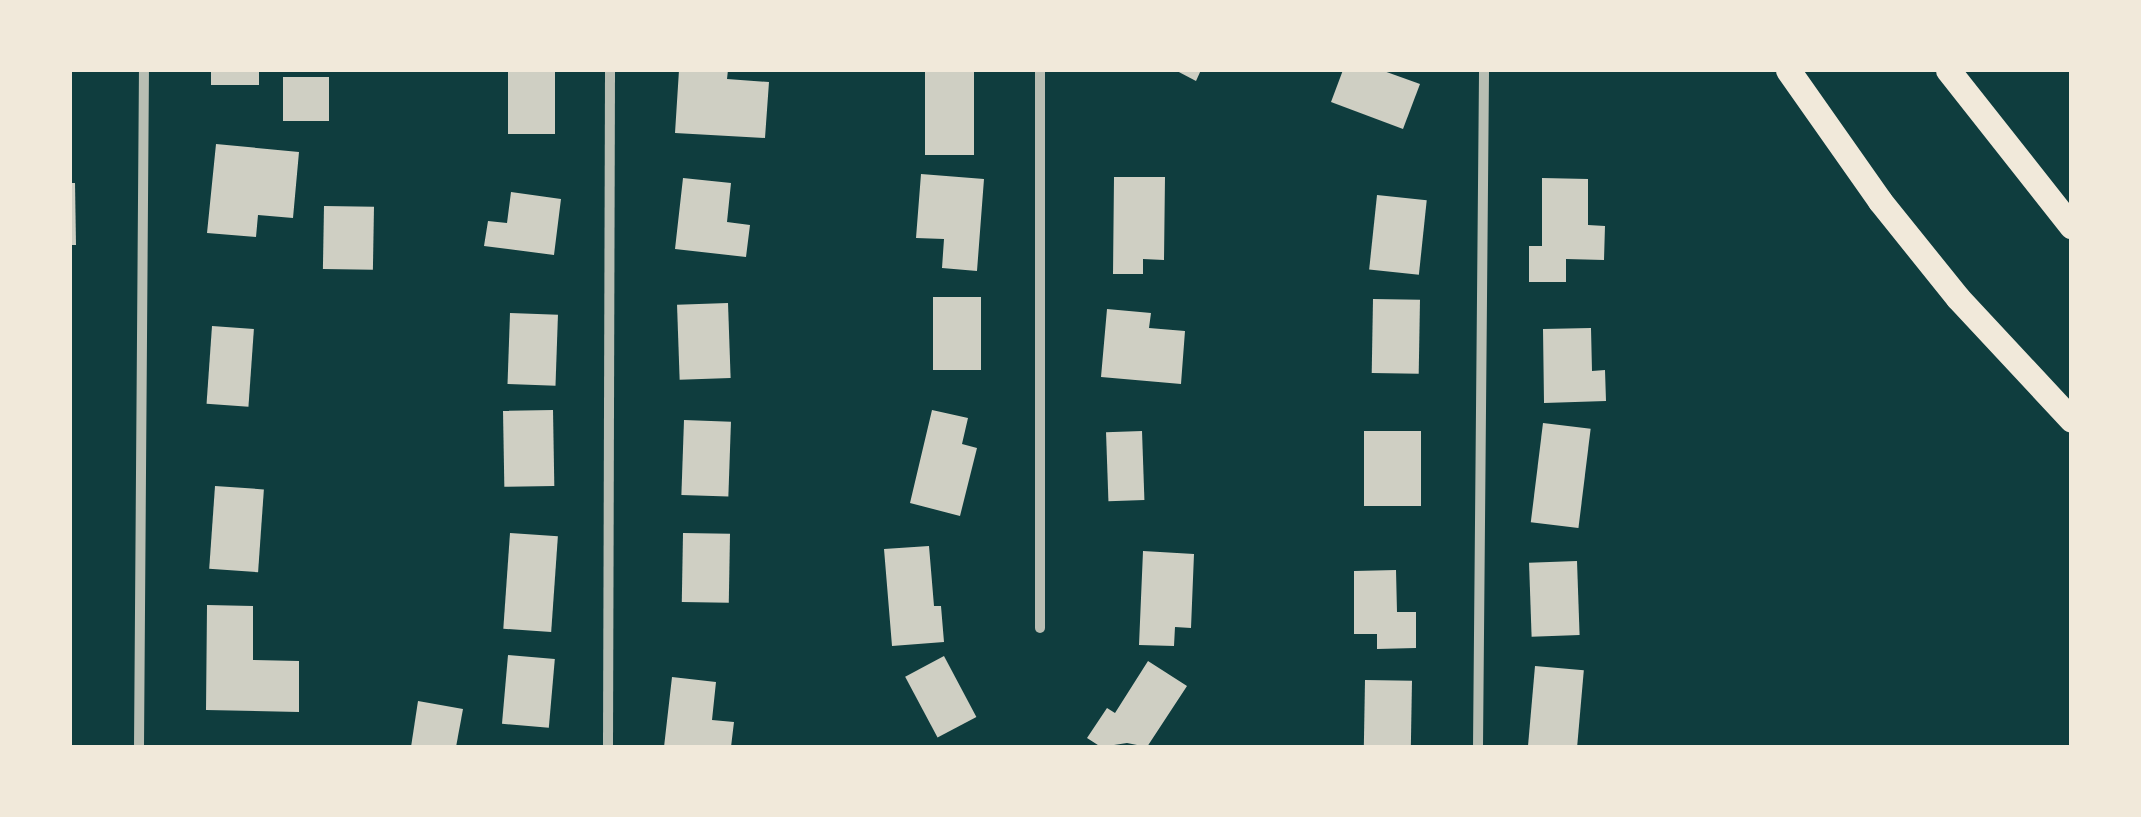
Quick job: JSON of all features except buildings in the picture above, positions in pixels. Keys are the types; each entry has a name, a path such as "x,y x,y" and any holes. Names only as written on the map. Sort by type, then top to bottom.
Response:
{"highway":[{"path":"1788,70 1880,201 1958,298 2071,419"},
{"path":"1948,70 2071,226"}],"street":[{"path":"139,747 144,70"},
{"path":"608,747 610,70"},
{"path":"1040,70 1040,628"},
{"path":"1478,747 1484,70"}]}
